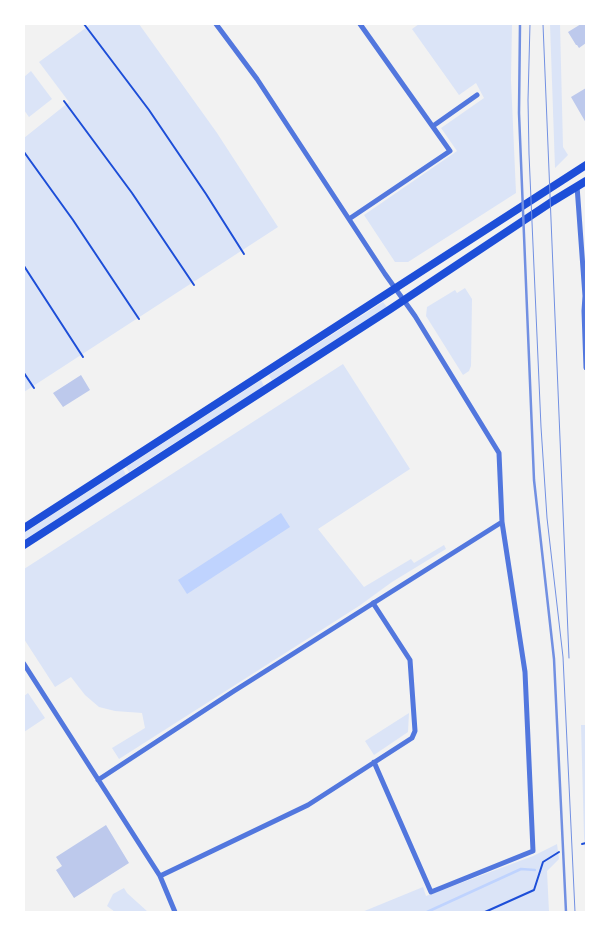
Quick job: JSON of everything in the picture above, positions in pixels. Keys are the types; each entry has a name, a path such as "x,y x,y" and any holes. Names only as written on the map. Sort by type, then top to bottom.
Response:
{"main road":[{"path":"24,528 586,165"},
{"path":"24,545 404,300 553,200 586,181"}],"street":[{"path":"216,24 257,79 404,300 499,453 502,522 525,672 533,850 431,892 374,762"},
{"path":"349,219 450,151 360,24"},
{"path":"433,126 477,95"},
{"path":"577,186 585,296 586,368"},
{"path":"98,780 502,522"},
{"path":"160,876 308,805 412,738 415,731 410,660 373,603"},
{"path":"24,664 160,876 175,912"}],"path":[{"path":"84,24 154,117 244,254"},
{"path":"64,101 132,193 194,285"},
{"path":"24,152 73,220 139,319"},
{"path":"24,266 83,357"},
{"path":"24,373 34,388"},
{"path":"582,844 586,843"},
{"path":"486,912 534,890 542,862 559,852"}],"shaded area":[{"path":"91,24 139,24 217,133 278,227 24,392 24,138 69,102 39,62"},
{"path":"419,24 512,24 511,80 516,193 408,262 395,262 364,215 457,151 441,128 484,98 476,83 459,95 412,29"},
{"path":"550,24 560,24 563,147 568,155 555,168"},
{"path":"31,71 52,99 29,117 24,110 24,77"},
{"path":"465,288 472,299 471,366 469,371 463,375 426,316 427,307 455,290 457,293"},
{"path":"383,302 387,307 272,381 269,375"},
{"path":"343,364 410,469 318,529 364,587 411,559 414,563 444,545 446,549 119,759 112,748 145,728 142,713 115,711 99,707 85,695 71,677 55,687 24,639 24,569"},
{"path":"261,380 264,386 129,472 126,467"},
{"path":"123,469 126,475 24,540 24,533"},
{"path":"28,693 45,718 24,732 24,696"},
{"path":"409,713 408,732 374,755 365,741"},
{"path":"581,725 586,725 586,867 584,836"},
{"path":"557,844 559,859 547,871 549,912 362,912 423,887 426,896 533,856"},
{"path":"124,888 148,912 115,912 107,906 113,894"}],"water":[{"path":"281,513 290,527 187,594 178,580"}],"building":[{"path":"581,24 586,24 586,43 579,48 568,32"},
{"path":"586,88 586,123 571,97"},
{"path":"81,375 90,390 63,407 53,393"},
{"path":"106,825 129,863 74,898 56,870 62,866 56,857"}],"waterway":[{"path":"427,912 521,869 535,870"}],"tram line":[{"path":"530,24 529,154 541,427 547,518 563,657 575,912"},
{"path":"543,24 569,658"}],"railway":[{"path":"520,24 519,113 534,480 554,659 566,912"}]}
